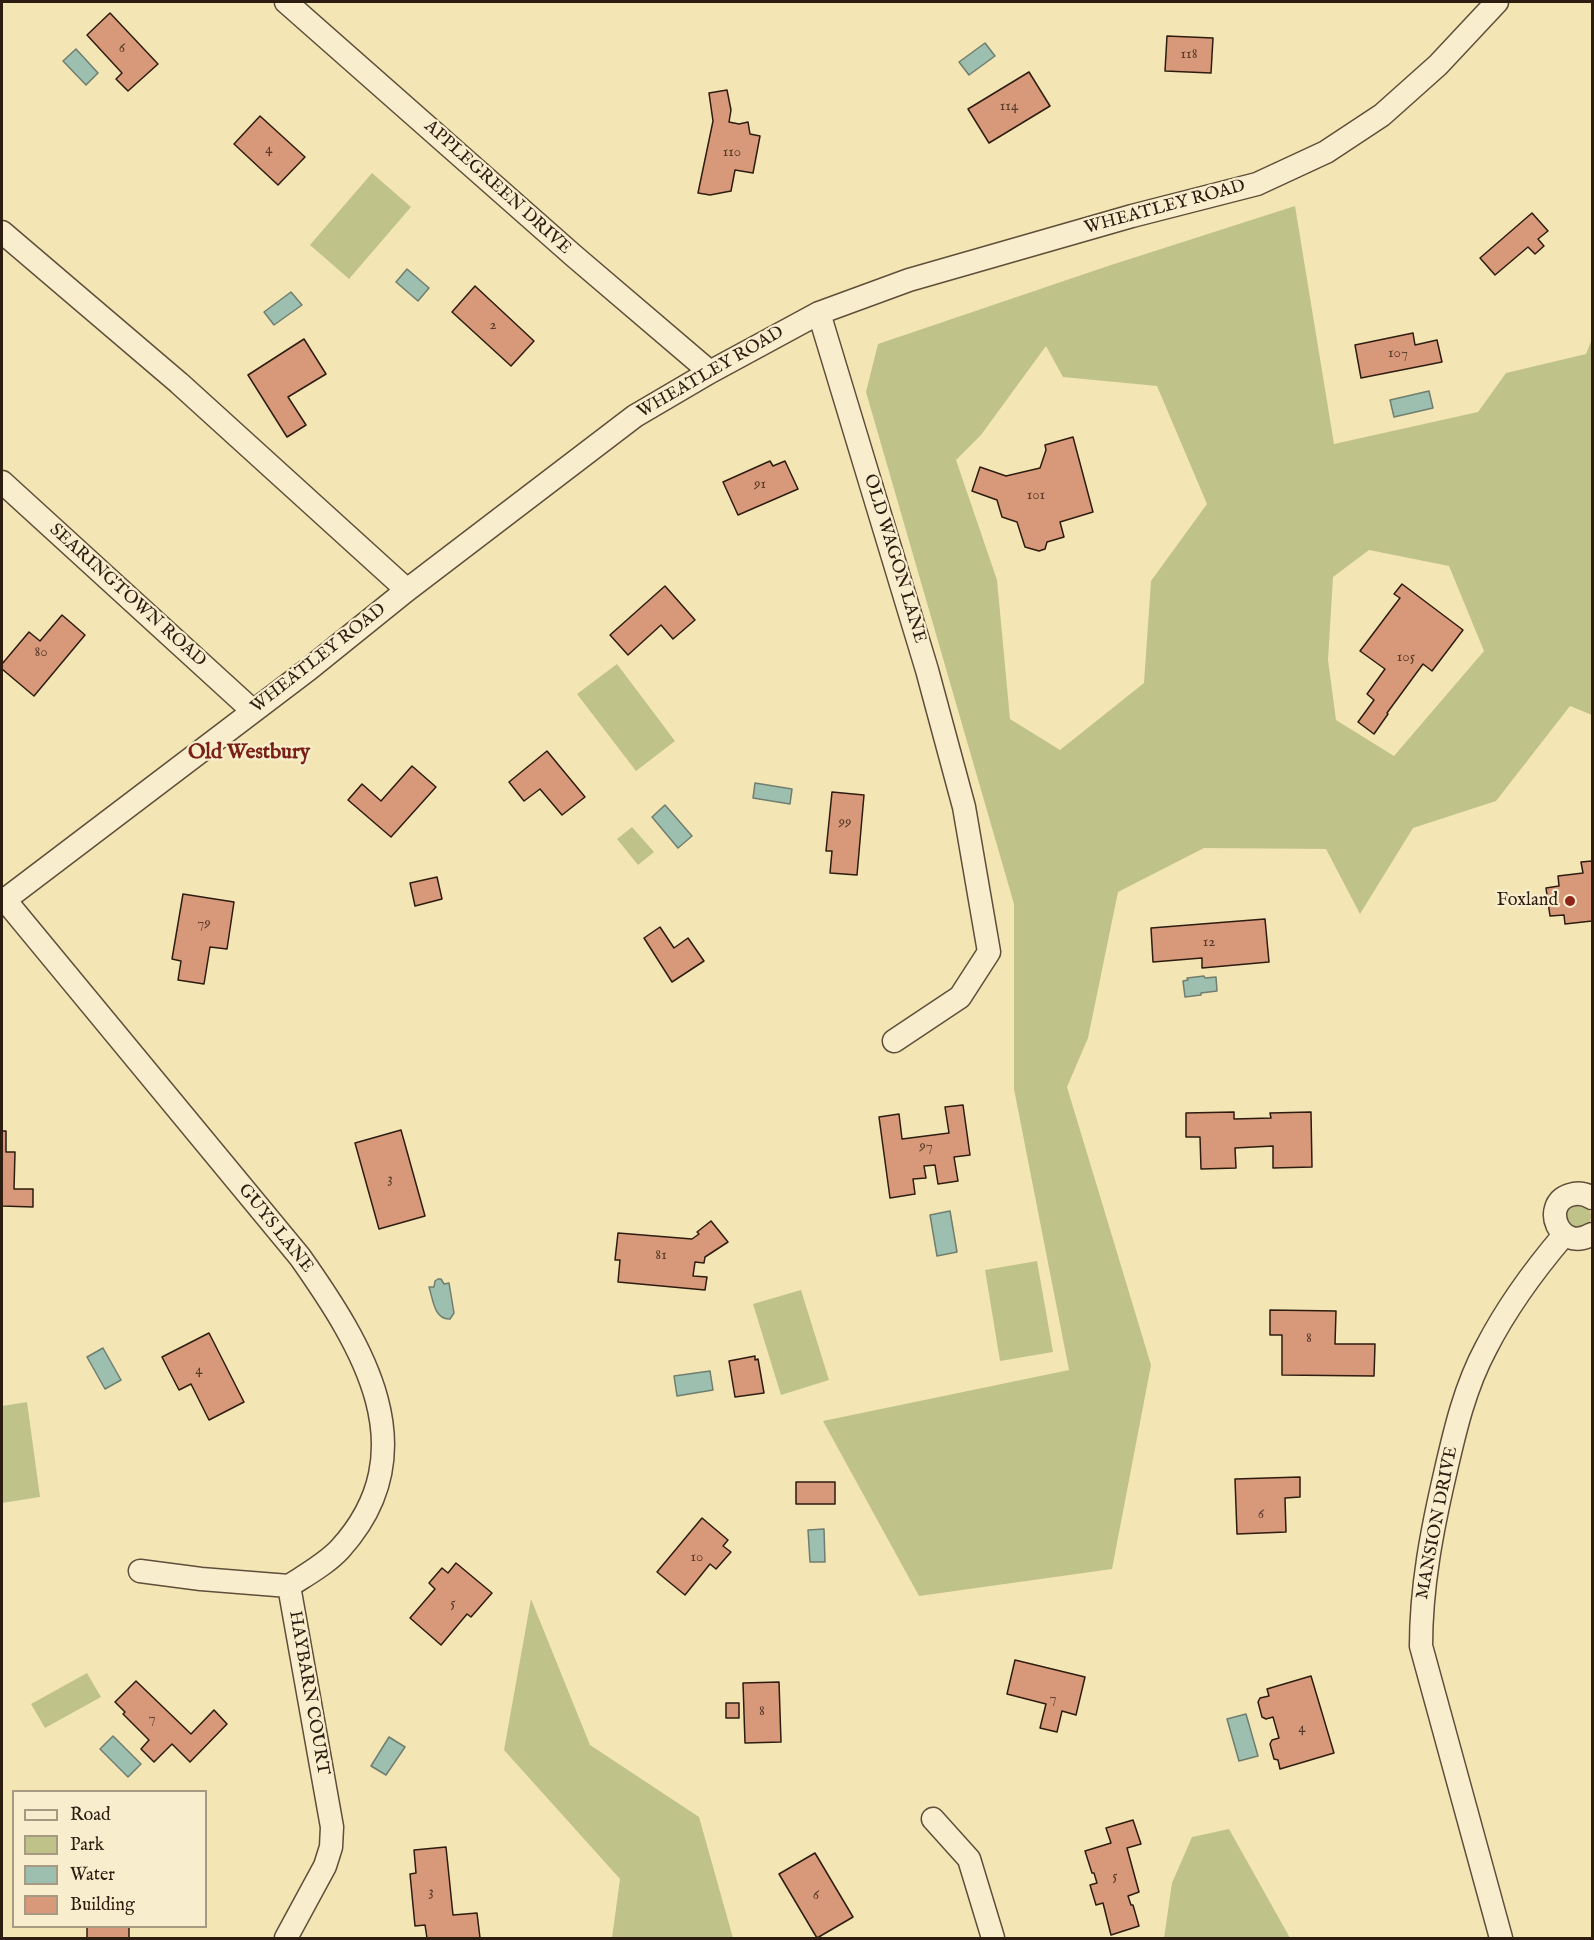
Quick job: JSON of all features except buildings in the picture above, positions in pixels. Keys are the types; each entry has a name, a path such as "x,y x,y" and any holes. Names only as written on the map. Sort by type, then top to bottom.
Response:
{"street":[{"name":"APPLEGREEN DRIVE","path":"286,2 574,256 710,372"},
{"name":"WHEATLEY ROAD","path":"3,901 635,416 819,313 909,280 953,267 1132,216 1257,184 1326,152 1382,115 1438,65 1497,2"},
{"path":"2,232 178,383 407,590"},
{"name":"OLD WAGON LANE","path":"819,313 927,670 964,807 989,952 960,998 894,1041"},
{"name":"SEARINGTOWN ROAD","path":"2,482 253,711"},
{"name":"GUYS LANE","path":"3,901 300,1257 337,1310 367,1369 380,1412 384,1441 384,1458 376,1490 364,1517 340,1549 289,1586"},
{"path":"1593,1198 1581,1193 1573,1194 1560,1201 1555,1215 1559,1229 1564,1235 1579,1239 1593,1234"},
{"name":"MANSION DRIVE","path":"1501,1938 1421,1646 1421,1610 1433,1525 1460,1410 1486,1348 1531,1276 1564,1235"},
{"name":"HAYBARN COURT","path":"140,1571 201,1579 289,1586 326,1791 332,1837 326,1866 286,1938"},
{"path":"933,1819 969,1860 993,1938"}],"green space":[{"path":"372,173 411,207 349,279 310,245"},
{"path":"1295,206 1334,444 1478,412 1506,373 1586,354 1592,339 1592,715 1570,706 1496,801 1413,828 1360,914 1326,849 1204,848 1118,892 1088,1038 1067,1087 1151,1365 1112,1569 919,1596 823,1421 1069,1370 1014,1089 1014,904 866,392 878,344","holes":["1046,346 1063,377 1157,386 1207,504 1151,581 1144,683 1060,750 1010,719 997,580 956,460 981,435","1369,550 1449,566 1484,651 1394,756 1336,720 1328,660 1333,577"]},
{"path":"617,664 675,741 636,771 577,694"},
{"path":"632,827 654,852 638,865 617,839"},
{"path":"1578,1203 1587,1207 1591,1216 1587,1225 1578,1229 1569,1225 1565,1216 1569,1207"},
{"path":"1037,1261 1053,1352 1000,1361 985,1270"},
{"path":"801,1290 829,1380 781,1395 753,1304"},
{"path":"27,1402 40,1497 2,1503 2,1406"},
{"path":"531,1599 590,1745 699,1817 733,1938 612,1938 620,1879 504,1750"},
{"path":"87,1673 101,1697 45,1728 31,1704"},
{"path":"1229,1829 1290,1938 1164,1938 1172,1883 1192,1837"}],"water":[{"path":"985,43 995,56 969,75 959,62"},
{"path":"76,49 98,73 86,85 63,61"},
{"path":"407,269 429,288 418,301 396,282"},
{"path":"291,292 302,305 274,325 264,312"},
{"path":"1429,391 1433,408 1394,417 1390,400"},
{"path":"755,783 792,789 790,804 753,798"},
{"path":"665,805 692,836 678,848 652,817"},
{"path":"1204,976 1205,978 1216,977 1217,991 1185,997 1183,981 1188,980 1187,978"},
{"path":"950,1211 957,1252 937,1256 930,1215"},
{"path":"438,1279 441,1279 444,1284 449,1283 454,1313 450,1319 441,1316 433,1303 429,1287 434,1287"},
{"path":"103,1348 121,1380 105,1389 87,1357"},
{"path":"710,1371 713,1390 677,1396 674,1376"},
{"path":"824,1529 825,1562 810,1562 808,1530"},
{"path":"1246,1714 1258,1756 1239,1761 1227,1719"},
{"path":"113,1736 141,1764 128,1777 100,1749"},
{"path":"389,1737 405,1747 386,1775 371,1766"}],"place":[{"name":"Foxland","path":"1570,901"}],"district":[{"name":"Old Westbury","path":"249,754"}]}
